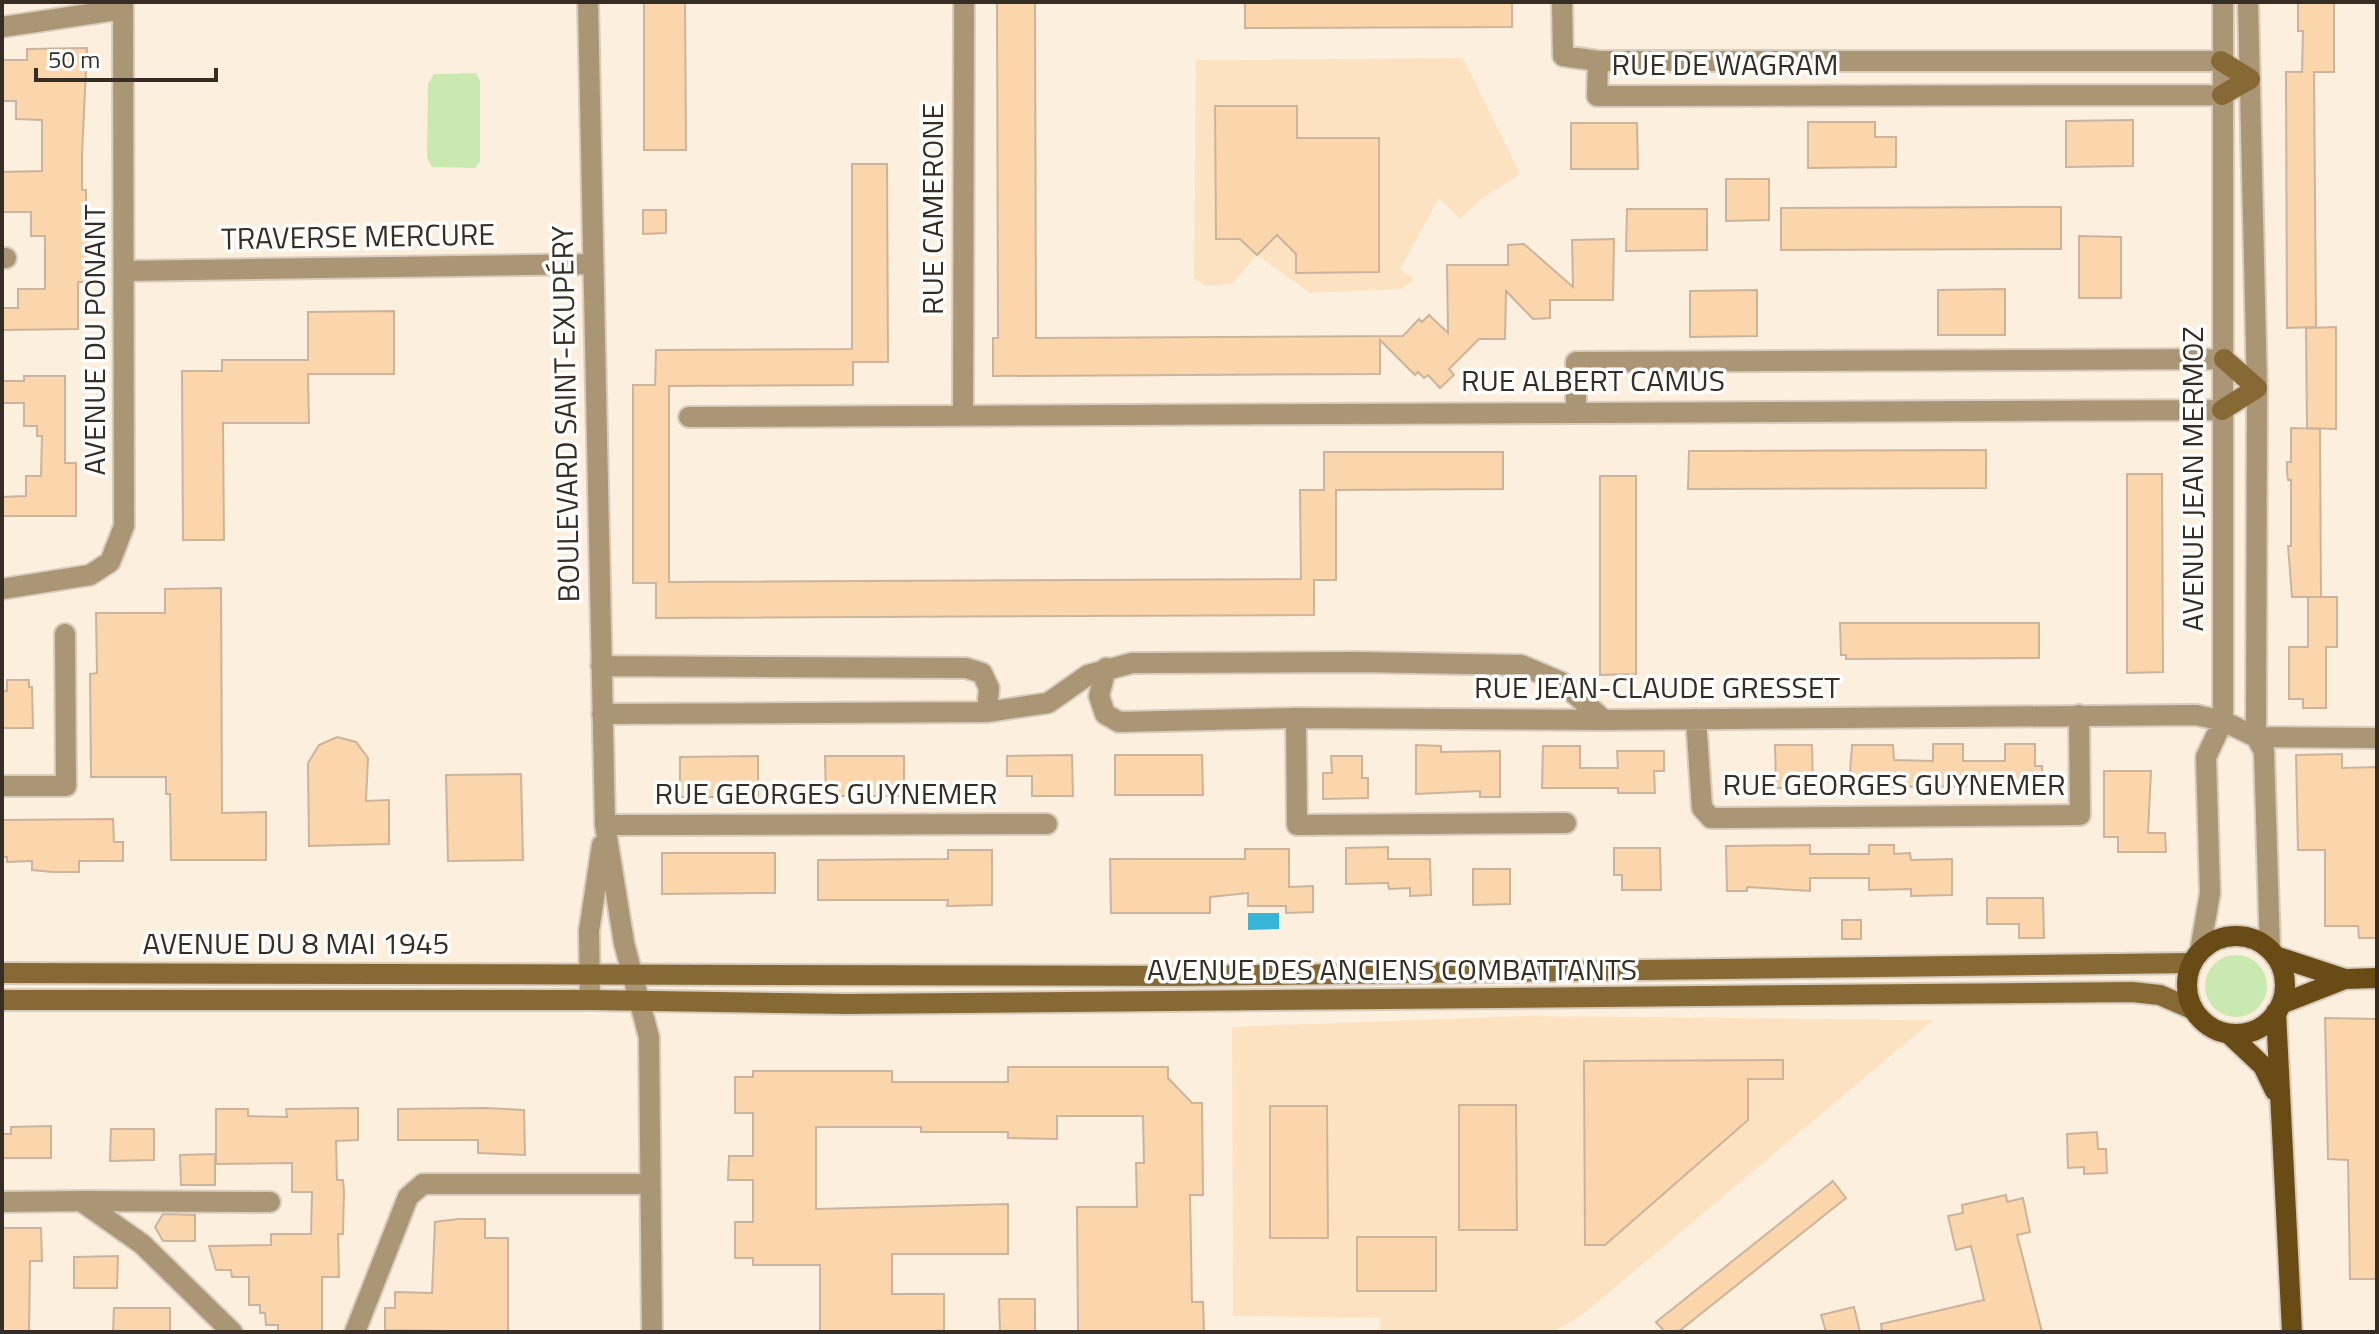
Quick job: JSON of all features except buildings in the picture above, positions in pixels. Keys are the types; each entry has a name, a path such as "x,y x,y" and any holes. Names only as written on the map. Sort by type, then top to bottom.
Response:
{"main road":[{"path":"2221,61 2250,79 2222,95"},
{"path":"2222,410 2257,388 2224,359"},
{"path":"2345,979 2279,1008 2255,1031 2229,1034 2214,1030 2192,1009 2187,994 2196,957 2226,935 2242,936 2272,953 2345,979 2377,978"},
{"path":"2272,953 2283,971 2285,988 2279,1008 2280,1102 2292,1332"},
{"name":"AVENUE DES ANCIENS COMBATTANTS","path":"590,974 1184,976 2196,957"},
{"name":"AVENUE DU 8 MAI 1945","path":"2,973 289,977 590,974"},
{"name":"AVENUE DES ANCIENS COMBATTANTS","path":"590,1000 862,1004 2132,992 2160,995 2192,1009"},
{"name":"AVENUE DU 8 MAI 1945","path":"2,1000 590,1000"},
{"path":"2229,1034 2263,1066 2280,1102"}],"street":[{"name":"BOULEVARD SAINT-EXUPÉRY","path":"588,2 605,825 632,974 649,1037 652,1332"},
{"name":"RUE CAMERONE","path":"963,416 964,2"},
{"path":"1562,2 1563,56 1598,61"},
{"name":"AVENUE JEAN MERMOZ","path":"2196,957 2210,893 2206,757 2223,721 2223,2"},
{"name":"AVENUE JEAN MERMOZ","path":"2248,2 2257,388 2256,737 2264,751 2272,953"},
{"path":"2,27 123,5"},
{"name":"AVENUE DU PONANT","path":"2,589 90,575 110,562 124,526 123,5"},
{"name":"RUE DE WAGRAM","path":"2221,61 1598,61 1597,96 2222,95"},
{"name":"TRAVERSE MERCURE","path":"125,271 592,264"},
{"path":"1576,410 1576,362 2224,359"},
{"name":"RUE ALBERT CAMUS","path":"689,417 1576,410 2222,410"},
{"path":"2,786 66,786 65,634"},
{"path":"602,714 987,712 1048,703 1088,675 1132,663 1521,665 1561,682 1604,720"},
{"path":"601,666 966,668 982,673 989,688 987,712"},
{"name":"RUE JEAN-CLAUDE GRESSET","path":"1106,668 1099,696 1105,714 1119,722 1296,718 1604,720 2196,715 2223,721 2256,737"},
{"path":"1543,719 1561,697 1561,682"},
{"name":"RUE GEORGES GUYNEMER","path":"1696,719 1702,808 1711,818 2080,815 2079,715"},
{"path":"1296,718 1297,825 1566,823"},
{"path":"2256,737 2377,738"},
{"name":"RUE GEORGES GUYNEMER","path":"605,825 1047,824"},
{"name":"BOULEVARD SAINT-EXUPÉRY","path":"590,1000 591,920 605,825"},
{"path":"355,1332 408,1197 415,1188 423,1184 650,1184"},
{"path":"81,1201 142,1244 232,1332"},
{"path":"2,1202 270,1202"}],"shaded area":[{"path":"1463,58 1520,174 1481,199 1460,219 1439,198 1400,269 1414,279 1401,289 1310,293 1257,255 1232,284 1205,286 1194,278 1196,60"},
{"path":"1529,1016 1933,1020 1582,1315 1553,1332 1381,1332 1380,1318 1233,1316 1232,1027"}],"green space":[{"path":"476,73 480,81 480,161 475,168 432,167 427,158 428,84 434,74"},
{"path":"2236,955 2248,957 2258,964 2265,974 2265,998 2258,1008 2248,1015 2236,1017 2224,1015 2214,1008 2207,998 2205,986 2207,974 2214,964 2224,957"}],"water":[{"path":"1248,913 1279,913 1279,929 1248,930"}]}
